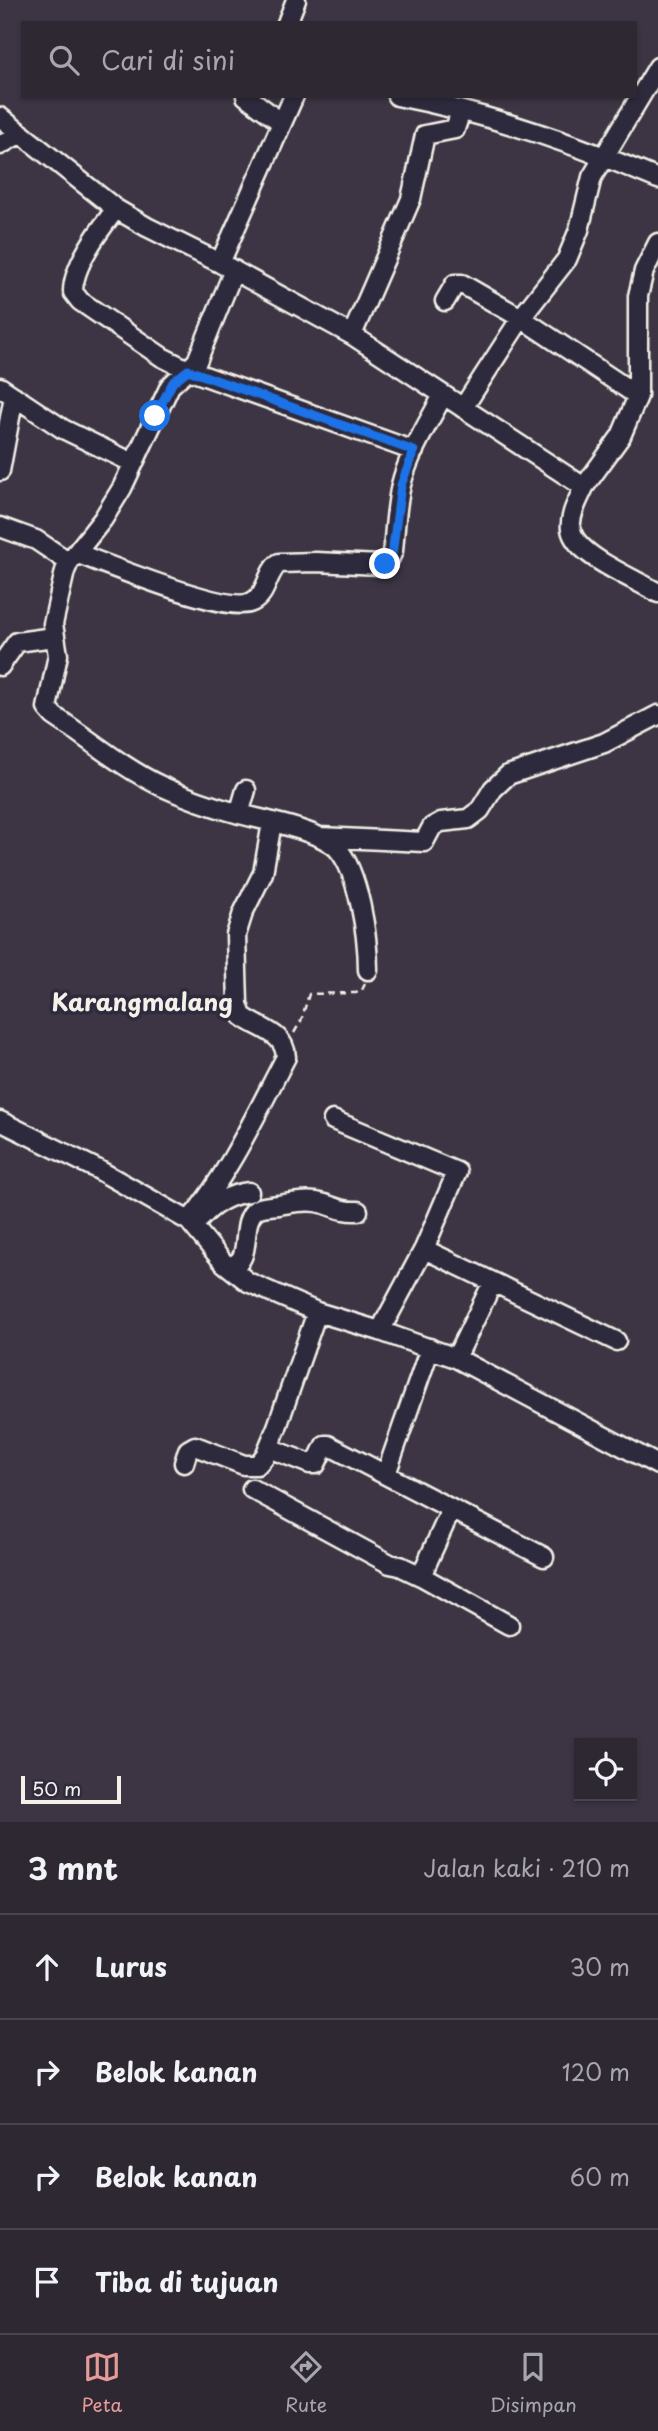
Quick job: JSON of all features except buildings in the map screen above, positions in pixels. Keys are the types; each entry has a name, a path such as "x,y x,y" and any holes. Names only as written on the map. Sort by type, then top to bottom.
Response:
{"street":[{"path":"288,21 296,0"},
{"path":"638,94 658,67"},
{"path":"249,98 282,122"},
{"path":"293,98 227,266 204,347 197,361 170,386 110,508 72,558 57,600 53,624 58,655 47,702 48,711 147,779 189,797 318,837 420,843 425,840 430,829 442,822 468,819 480,810 493,789 508,775 604,743 658,715"},
{"path":"406,98 494,119 604,156 658,179"},
{"path":"463,408 521,318 561,269 570,253 579,230 592,177 636,98"},
{"path":"352,335 411,198 425,135 455,129 461,111"},
{"path":"0,117 116,209 147,228 227,266 352,335 584,487"},
{"path":"0,145 20,133"},
{"path":"116,209 85,257 75,278 75,295 162,358 188,370 414,451"},
{"path":"658,243 644,271 638,296 638,396 621,436 584,487 572,518 572,532 577,542 596,558 658,593"},
{"path":"445,301 455,284 460,284 521,318 638,396"},
{"path":"0,471 7,392 63,429 133,463"},
{"path":"0,527 36,540 72,558 195,595 239,605 256,600 279,563 316,562 373,566 385,564 392,555 401,485 414,451 443,396"},
{"path":"0,634 19,640 54,637"},
{"path":"0,666 12,646 19,640"},
{"path":"239,814 246,790"},
{"path":"192,1223 239,1148 286,1057 284,1045 276,1036 242,1016 238,1004 236,935 243,913 260,881 272,822"},
{"path":"318,837 338,850 349,872 363,914 368,971"},
{"path":"333,1120 457,1172 424,1249 380,1331"},
{"path":"0,1121 97,1168 192,1223 226,1264 255,1286 317,1312 456,1358 658,1465"},
{"path":"211,1207 237,1170 239,1148"},
{"path":"192,1223 211,1207 238,1193 249,1192"},
{"path":"226,1264 236,1266 242,1260 251,1215 260,1208 308,1201 343,1211 358,1211"},
{"path":"424,1249 616,1340"},
{"path":"456,1358 493,1282"},
{"path":"184,1463 188,1450 195,1446 253,1466 265,1456 317,1312"},
{"path":"386,1474 430,1348"},
{"path":"269,1448 316,1464 325,1445 328,1445 544,1557"},
{"path":"252,1489 390,1564 421,1576 509,1625"},
{"path":"421,1576 451,1510"}],"path":[{"path":"284,1045 301,1021 309,995 359,992 366,983 368,971"}],"district":[{"name":"Karangmalang","path":"142,1001"}],"route":[{"path":"155,416 170,386 179,375 188,370 414,451 401,485 392,555 385,564"}]}
